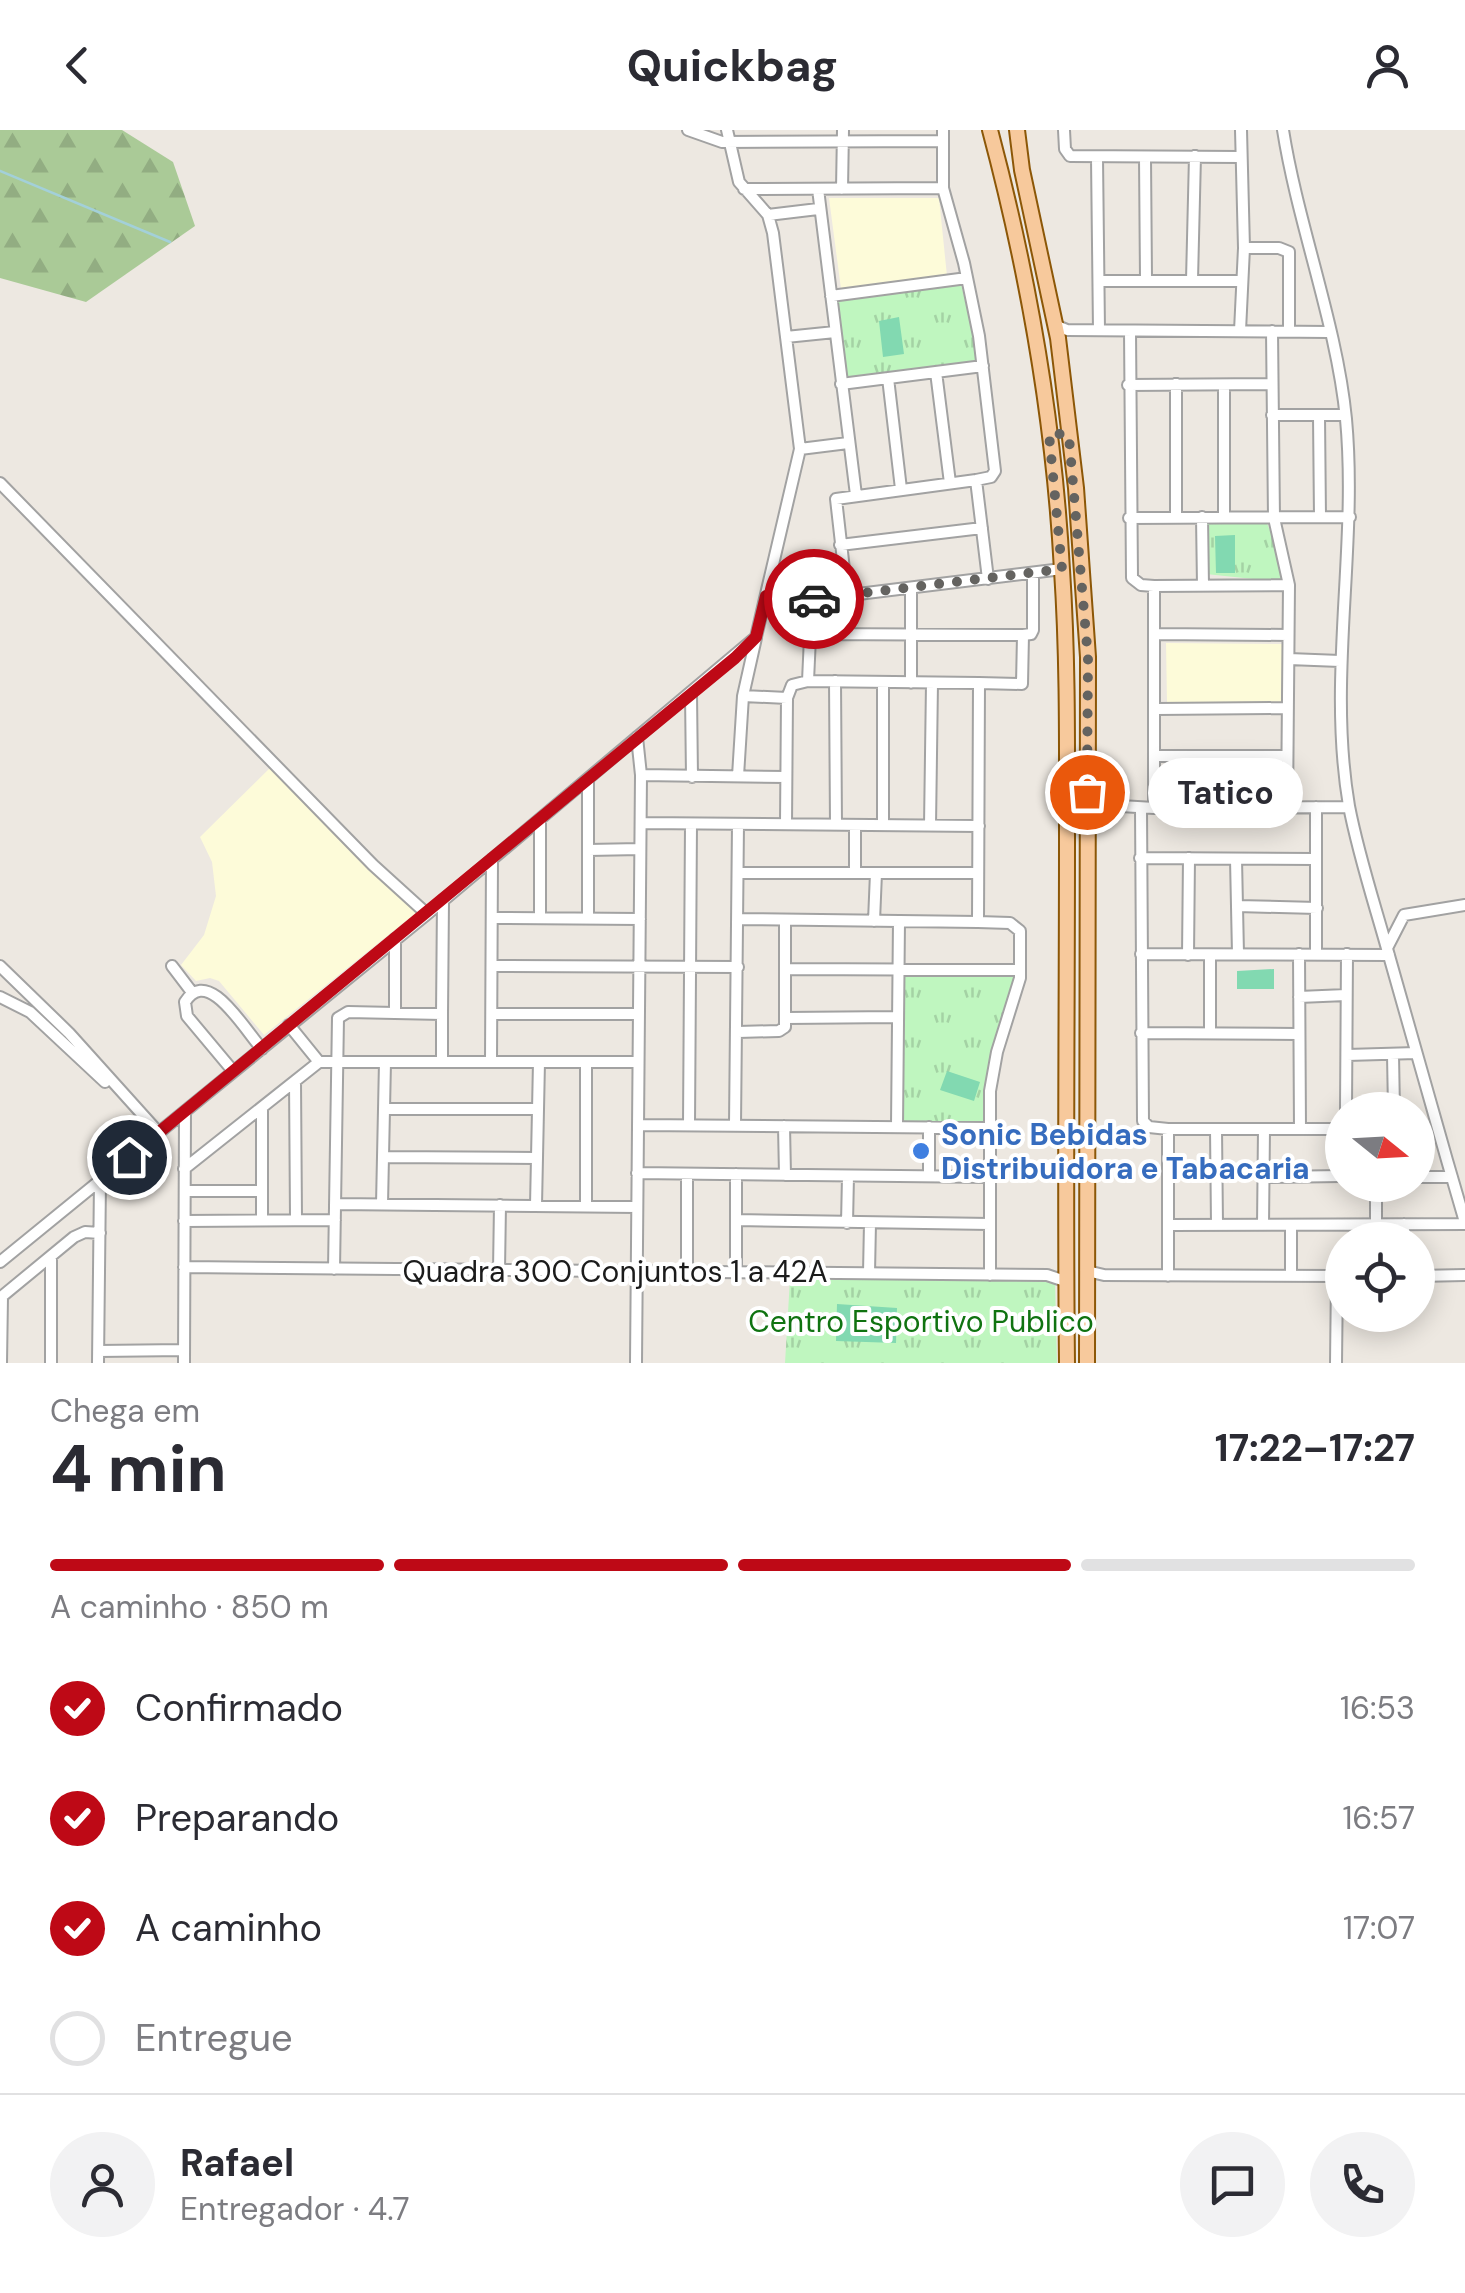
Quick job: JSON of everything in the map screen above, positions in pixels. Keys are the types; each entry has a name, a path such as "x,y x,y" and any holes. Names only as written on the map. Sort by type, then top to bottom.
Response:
{"main road":[{"path":"990,130 1014,130 1060,331 1078,508 1088,689 1087,1363"},
{"path":"990,130 1010,206 1043,388 1062,569 1066,686 1067,1363"},
{"path":"1010,206 1030,205"},
{"path":"1043,388 1057,390 1063,382"},
{"path":"1049,434 1060,432 1069,437"},
{"path":"1066,686 1074,697 1084,696 1088,689"},
{"path":"1066,719 1072,709 1084,712 1087,718"},
{"path":"1068,1199 1080,1205 1088,1200"},
{"path":"1066,1222 1072,1215 1080,1214 1087,1231"},
{"path":"1066,1244 1087,1231"}],"street":[{"path":"688,130 714,140 735,136 943,136 944,188 984,366 995,472 991,477 976,480 836,498 847,596"},
{"path":"1064,130 1068,155 1241,158"},
{"path":"1240,331 1244,248 1241,130"},
{"path":"1283,130 1346,416 1350,517 1340,662 1343,754 1350,807 1465,1223 1435,1223"},
{"path":"735,136 735,172 744,189 768,215 800,449 748,668 738,776"},
{"path":"842,189 843,136"},
{"path":"1192,280 1195,156"},
{"path":"1097,158 1099,330"},
{"path":"1144,158 1146,280"},
{"path":"744,189 944,188"},
{"path":"818,190 856,494"},
{"path":"768,215 818,209"},
{"path":"1244,248 1279,248 1289,252 1289,331"},
{"path":"831,296 967,278"},
{"path":"1099,281 1242,282"},
{"path":"1060,331 1328,332"},
{"path":"1130,331 1130,572 1135,582 1154,586 1289,586"},
{"path":"1272,331 1274,518 1289,586 1288,808"},
{"path":"786,337 835,332"},
{"path":"841,384 984,366"},
{"path":"936,372 950,483"},
{"path":"888,378 901,489"},
{"path":"1176,384 1176,517"},
{"path":"1128,385 1272,384"},
{"path":"1224,385 1224,516"},
{"path":"1272,415 1346,416"},
{"path":"1319,416 1320,517"},
{"path":"800,449 848,442"},
{"path":"976,480 988,579"},
{"path":"0,483 373,865 427,914"},
{"path":"1202,517 1203,586"},
{"path":"1129,518 1350,517"},
{"path":"840,545 982,528"},
{"path":"766,596 793,602 1062,569"},
{"path":"808,681 812,634 1031,634 1032,573"},
{"path":"1154,586 1154,808"},
{"path":"910,683 911,588"},
{"path":"1156,634 1288,635"},
{"path":"786,824 787,698 792,684 1022,684 1022,635"},
{"path":"0,1262 588,781 756,637"},
{"path":"735,658 748,668"},
{"path":"1289,659 1340,662"},
{"path":"835,681 836,825"},
{"path":"883,683 883,825"},
{"path":"930,826 932,683"},
{"path":"978,922 979,683"},
{"path":"692,694 692,776"},
{"path":"743,696 787,698"},
{"path":"1156,709 1288,708"},
{"path":"636,1363 642,775 637,737"},
{"path":"1155,756 1288,756"},
{"path":"642,775 786,777"},
{"path":"588,781 588,918"},
{"path":"1088,804 1142,808 1350,807"},
{"path":"1316,807 1316,954"},
{"path":"1142,808 1143,1122 1168,1128 1325,1129"},
{"path":"540,820 540,918"},
{"path":"641,823 979,826"},
{"path":"689,1124 690,824"},
{"path":"735,1125 738,824"},
{"path":"855,825 855,872"},
{"path":"588,850 640,849"},
{"path":"491,1062 492,858"},
{"path":"1140,858 1316,859"},
{"path":"1188,954 1189,858"},
{"path":"1236,859 1238,954"},
{"path":"874,921 876,873"},
{"path":"739,874 978,874"},
{"path":"442,1061 443,900"},
{"path":"1237,906 1317,908"},
{"path":"1388,952 1404,916 1465,906"},
{"path":"492,918 640,919"},
{"path":"740,920 978,922 1010,923 1019,928 1020,970 992,1074 988,1128 990,1274"},
{"path":"738,1032 783,1030 785,920"},
{"path":"897,1126 898,921"},
{"path":"395,940 395,1012"},
{"path":"1141,954 1388,952"},
{"path":"1210,954 1210,1033"},
{"path":"1298,954 1300,1128"},
{"path":"1346,1092 1347,954"},
{"path":"0,966 68,1033 159,1133"},
{"path":"172,966 191,991"},
{"path":"492,966 738,967"},
{"path":"786,969 1020,970"},
{"path":"233,1071 188,1016 185,1002 191,991 201,988 213,992 262,1049"},
{"path":"1298,997 1346,995"},
{"path":"0,997 30,1012 87,1068 116,1086"},
{"path":"334,1269 340,1014 442,1014"},
{"path":"492,1014 638,1014"},
{"path":"786,1018 897,1017"},
{"path":"290,1025 319,1062"},
{"path":"1141,1033 1298,1034"},
{"path":"1347,1055 1416,1053"},
{"path":"1394,1055 1394,1092"},
{"path":"184,1168 319,1062 638,1062"},
{"path":"382,1204 385,1062"},
{"path":"536,1205 539,1062"},
{"path":"586,1062 586,1206"},
{"path":"295,1081 296,1220"},
{"path":"262,1108 262,1220"},
{"path":"384,1109 537,1109"},
{"path":"184,1363 185,1111"},
{"path":"638,1125 988,1128"},
{"path":"784,1126 786,1174"},
{"path":"929,1126 929,1175"},
{"path":"1168,1128 1168,1276"},
{"path":"1216,1129 1217,1224"},
{"path":"1263,1225 1264,1129"},
{"path":"383,1158 536,1158"},
{"path":"637,1173 990,1177"},
{"path":"687,1174 687,1272"},
{"path":"736,1174 736,1272"},
{"path":"848,1176 848,1222"},
{"path":"1264,1176 1325,1176"},
{"path":"1435,1177 1452,1177"},
{"path":"100,1181 98,1357 184,1350"},
{"path":"184,1192 261,1190"},
{"path":"335,1204 637,1207"},
{"path":"499,1270 500,1205"},
{"path":"184,1220 335,1220"},
{"path":"736,1220 990,1224"},
{"path":"869,1273 870,1223"},
{"path":"1168,1225 1325,1225"},
{"path":"1291,1225 1291,1276"},
{"path":"1,1363 1,1298 80,1234 100,1233"},
{"path":"50,1363 51,1256"},
{"name":"Quadra 300 Conjuntos 1 a 42A","path":"184,1266 1066,1274"},
{"path":"1088,1275 1325,1276"},
{"path":"1435,1276 1465,1275"},
{"path":"1336,1363 1337,1332"}],"shaded area":[{"path":"829,198 939,198 947,276 841,289"},
{"path":"1166,643 1284,644 1284,702 1167,702"},
{"path":"273,765 418,911 264,1035 219,981 196,981 181,965 204,935 216,896 212,862 200,837"}],"green space":[{"path":"0,130 122,130 173,162 195,226 86,302 0,278"},
{"path":"961,284 979,360 845,377 837,301"},
{"path":"899,317 904,354 883,357 879,321"},
{"path":"1205,520 1266,521 1280,554 1282,582 1206,574"},
{"path":"1235,535 1235,573 1216,573 1215,536"},
{"path":"1274,969 1274,989 1237,989 1237,971"},
{"path":"902,975 1015,976 988,1075 983,1121 900,1122"},
{"path":"947,1071 980,1082 974,1101 940,1090"},
{"name":"Centro Esportivo Publico","path":"790,1279 1055,1280 1057,1363 785,1363"},
{"path":"837,1304 897,1308 896,1343 836,1341"}],"waterway":[{"path":"0,171 170,242"}],"way so far":[{"path":"814,599 1062,569 1049,434 1066,434 1076,488 1088,658 1087,792"}],"place":[{"name":"Tatico","path":"1087,792"},
{"name":"Sonic Bebidas Distribuidora e Tabacaria","path":"921,1151"}],"route":[{"path":"129,1157 735,658 756,637 766,596 793,602 814,599"}]}
